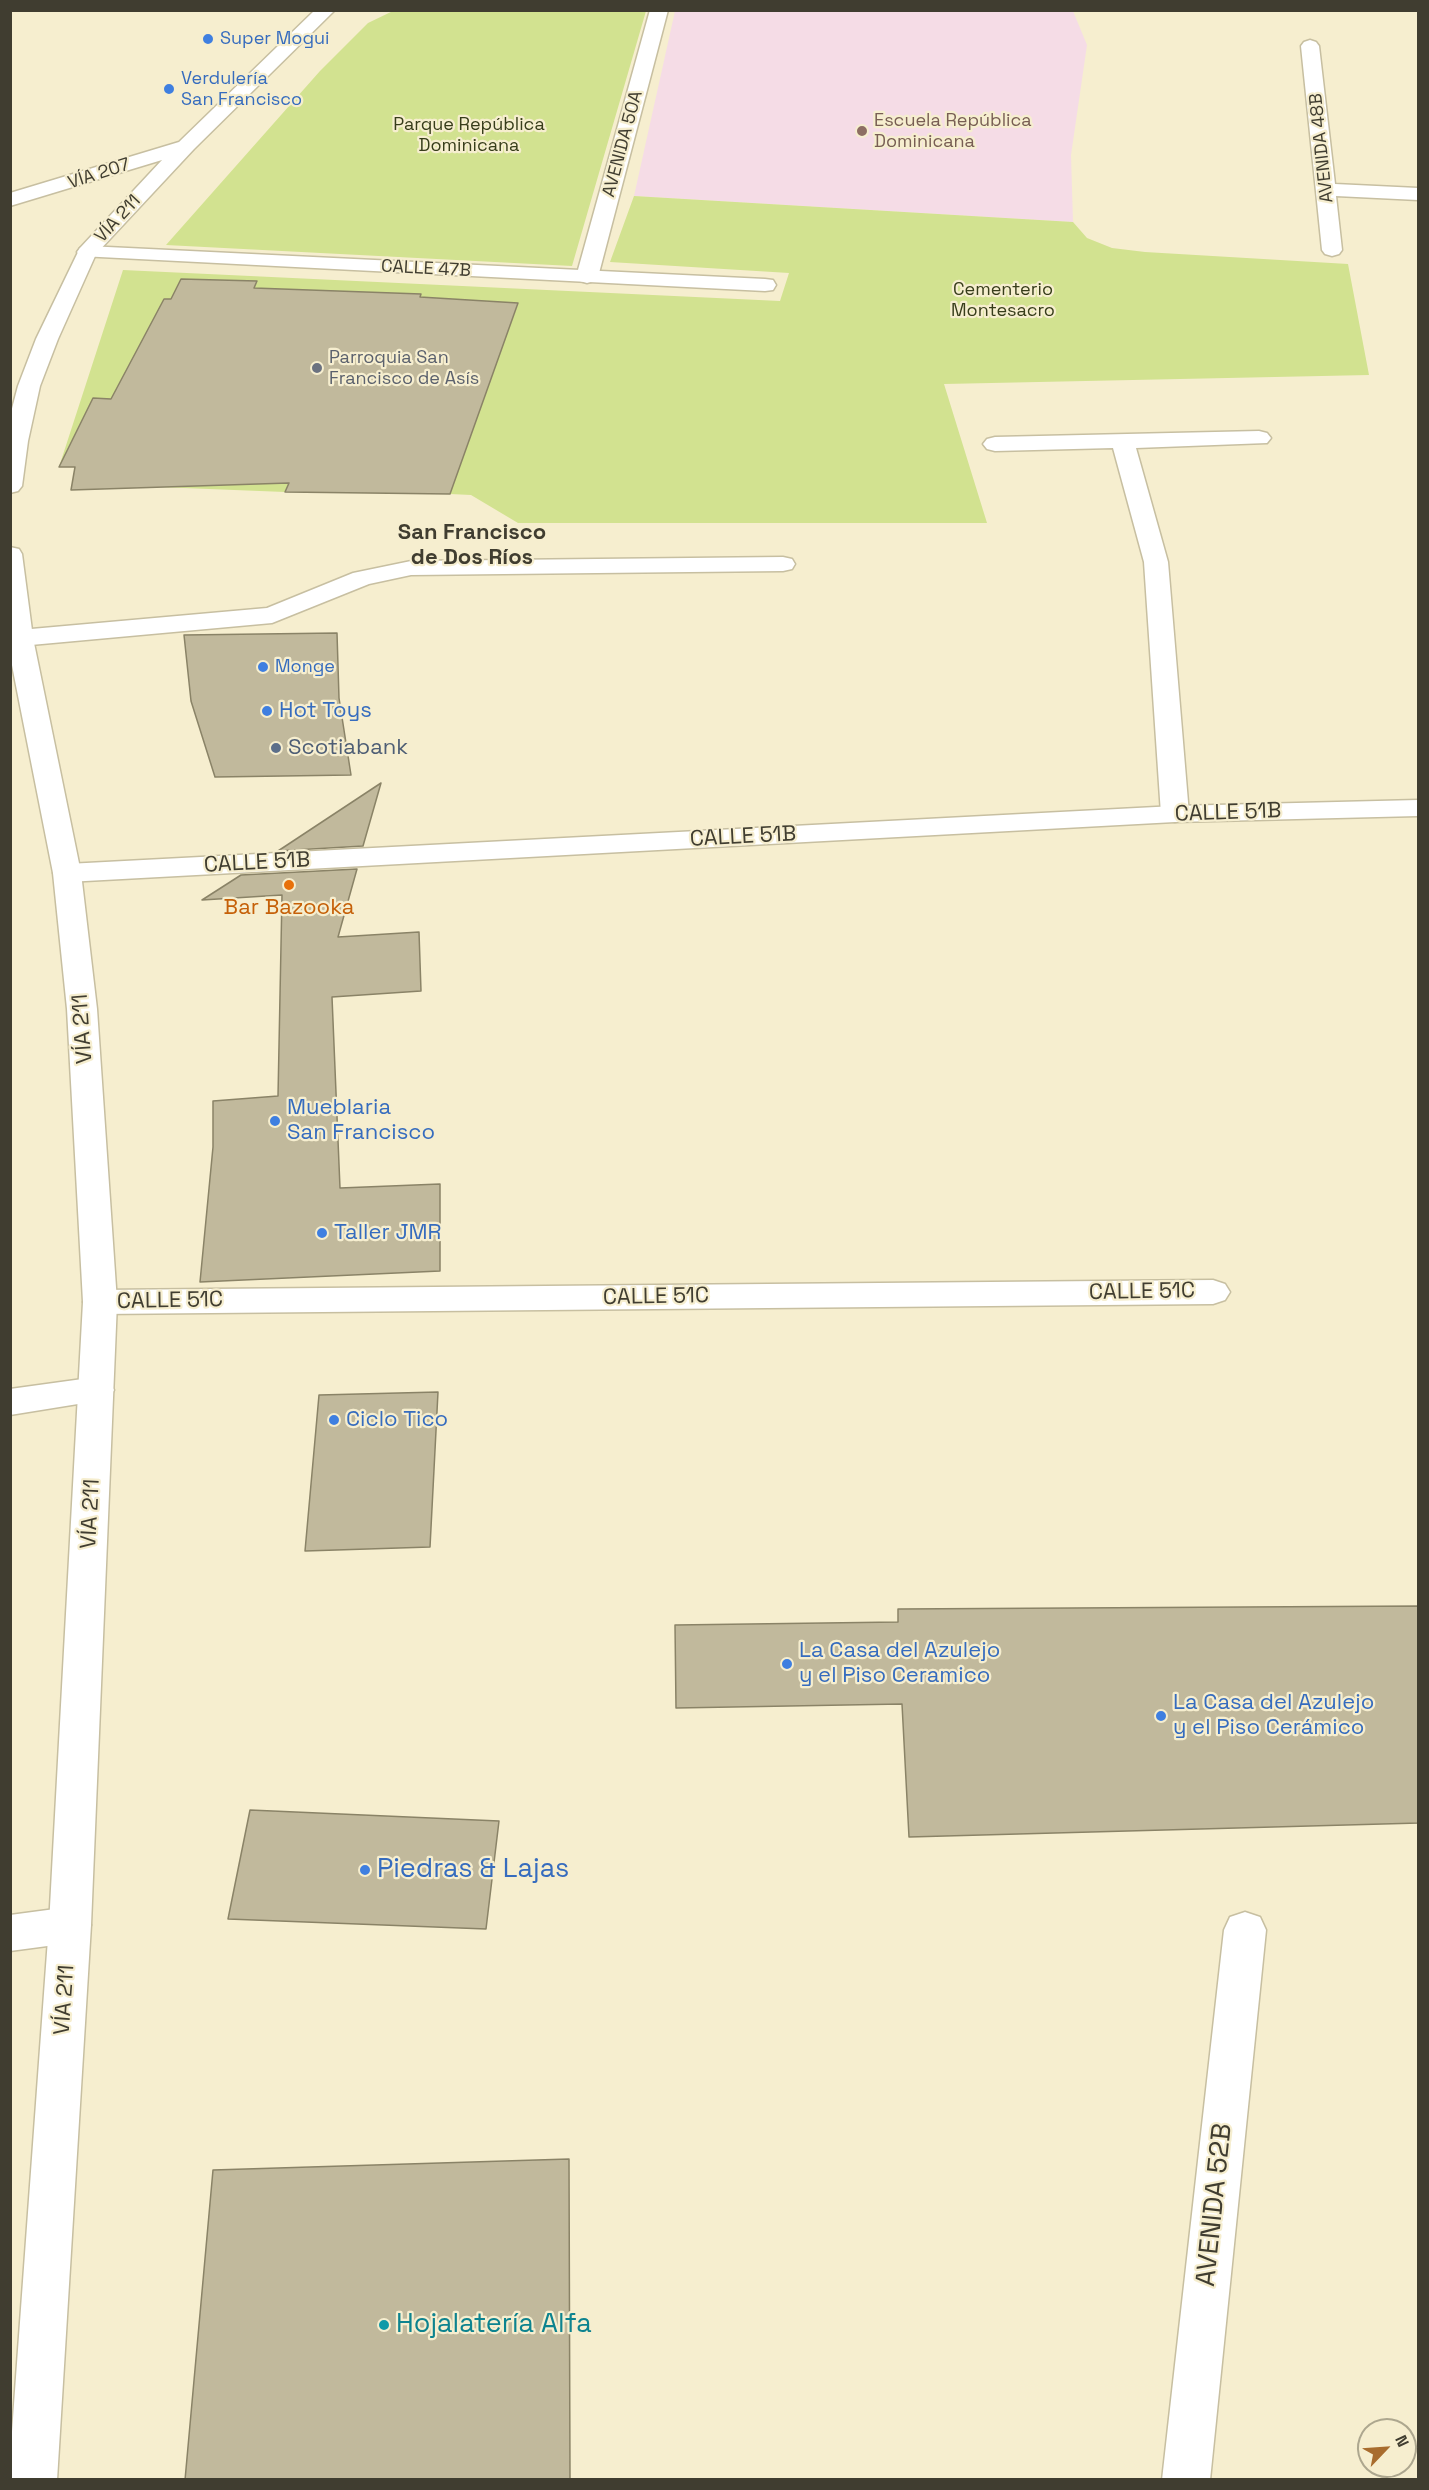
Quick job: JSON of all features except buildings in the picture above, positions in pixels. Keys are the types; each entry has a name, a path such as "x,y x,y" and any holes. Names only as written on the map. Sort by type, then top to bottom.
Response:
{"main road":[{"name":"VÍA 211","path":"10,486 13,442 29,386 47,339 87,252 187,145 326,10"},
{"path":"308,27 339,10"},
{"name":"AVENIDA 50A","path":"587,277 659,10"},
{"name":"AVENIDA 48B","path":"1310,46 1332,250"},
{"name":"VÍA 207","path":"10,200 187,145"},
{"name":"VÍA 207","path":"116,193 150,186"},
{"path":"1327,190 1419,194"},
{"name":"VÍA 207","path":"10,213 72,202"},
{"name":"CALLE 47B","path":"87,252 765,285"},
{"path":"994,444 1259,438"},
{"path":"1123,441 1156,562 1175,814"},
{"name":"VÍA 211","path":"10,554 20,638 67,873 82,1009 100,1302 70,1924 33,2480"},
{"path":"20,638 272,615 362,578 411,568 783,564"},
{"name":"CALLE 51B","path":"67,873 1175,814 1419,808"},
{"name":"CALLE 51C","path":"100,1302 1213,1292"},
{"path":"10,1402 97,1390"},
{"path":"10,1933 70,1924"},
{"name":"AVENIDA 52B","path":"1186,2480 1245,1930"}],"shaded area":[{"name":"Escuela República Dominicana","path":"675,11 1073,11 1087,45 1071,155 1073,222 634,196"}],"green space":[{"name":"Parque República Dominicana","path":"395,10 646,11 572,266 166,245 320,71 368,23"},
{"name":"Cementerio Montesacro","path":"634,196 1073,222 1087,238 1112,248 1348,264 1369,375 944,384 987,523 518,523 471,495 450,494 296,469 285,492 158,487 197,404 93,398 59,467 123,270 780,301 789,273 610,262","holes":["486,301 518,304 504,342 484,305"]}],"place":[{"name":"Super Mogui","path":"208,39"},
{"name":"Verdulería San Francisco","path":"169,89"},
{"name":"Escuela República Dominicana","path":"862,131"},
{"name":"Parroquia San Francisco de Asís","path":"317,368"},
{"name":"Monge","path":"263,667"},
{"name":"Hot Toys","path":"267,711"},
{"name":"Scotiabank","path":"276,748"},
{"name":"Bar Bazooka","path":"289,885"},
{"name":"Mueblaria San Francisco","path":"275,1121"},
{"name":"Taller JMR","path":"322,1233"},
{"name":"Ciclo Tico","path":"334,1420"},
{"name":"La Casa del Azulejo y el Piso Ceramico","path":"787,1664"},
{"name":"La Casa del Azulejo y el Piso Cerámico","path":"1161,1716"},
{"name":"Piedras & Lajas","path":"365,1870"},
{"name":"Hojalatería Alfa","path":"384,2325"}],"district":[{"name":"San Francisco de Dos Ríos","path":"472,546"}]}
